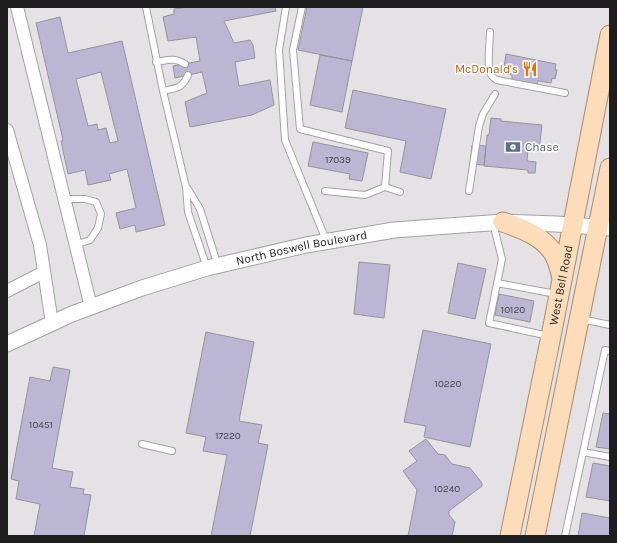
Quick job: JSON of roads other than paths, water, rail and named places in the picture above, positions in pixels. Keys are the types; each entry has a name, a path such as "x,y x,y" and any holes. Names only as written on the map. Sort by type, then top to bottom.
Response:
{"main road":[{"name":"West Bell Road","path":"510,536 561,287 610,35"},
{"name":"West Bell Road","path":"535,536 579,318 604,227 610,168"},
{"path":"498,222 529,232 548,246 554,254 561,287"}],"street":[{"path":"17,7 91,307"},
{"path":"7,130 40,245 52,323"},
{"name":"North Boswell Boulevard","path":"7,344 52,323 142,288 212,267 259,255 394,230 498,222 573,224 604,227"},
{"path":"7,291 44,272"}],"lane":[{"path":"146,7 156,62 186,187 188,212 212,267"},
{"path":"286,7 279,50 285,140 326,242"},
{"path":"302,7 293,50 300,129 388,151 385,187"},
{"path":"490,32 489,65 492,76 497,80 565,94"},
{"path":"156,62 178,59 186,64"},
{"path":"163,91 180,87 188,75"},
{"path":"469,191 479,126 483,114 495,94"},
{"path":"186,187 200,209 212,267"},
{"path":"324,191 365,194 385,187 400,192"},
{"path":"64,199 85,199 96,202 101,214 98,228 90,240 76,245"},
{"path":"498,222 502,259 489,323 551,336"},
{"path":"497,282 561,287"},
{"path":"579,318 610,325"},
{"path":"565,536 605,350 610,351"},
{"path":"142,444 172,450"},
{"path":"583,452 610,458"}],"place":[{"name":"McDonald's","path":"530,69"},
{"name":"Chase","path":"513,147"}]}
